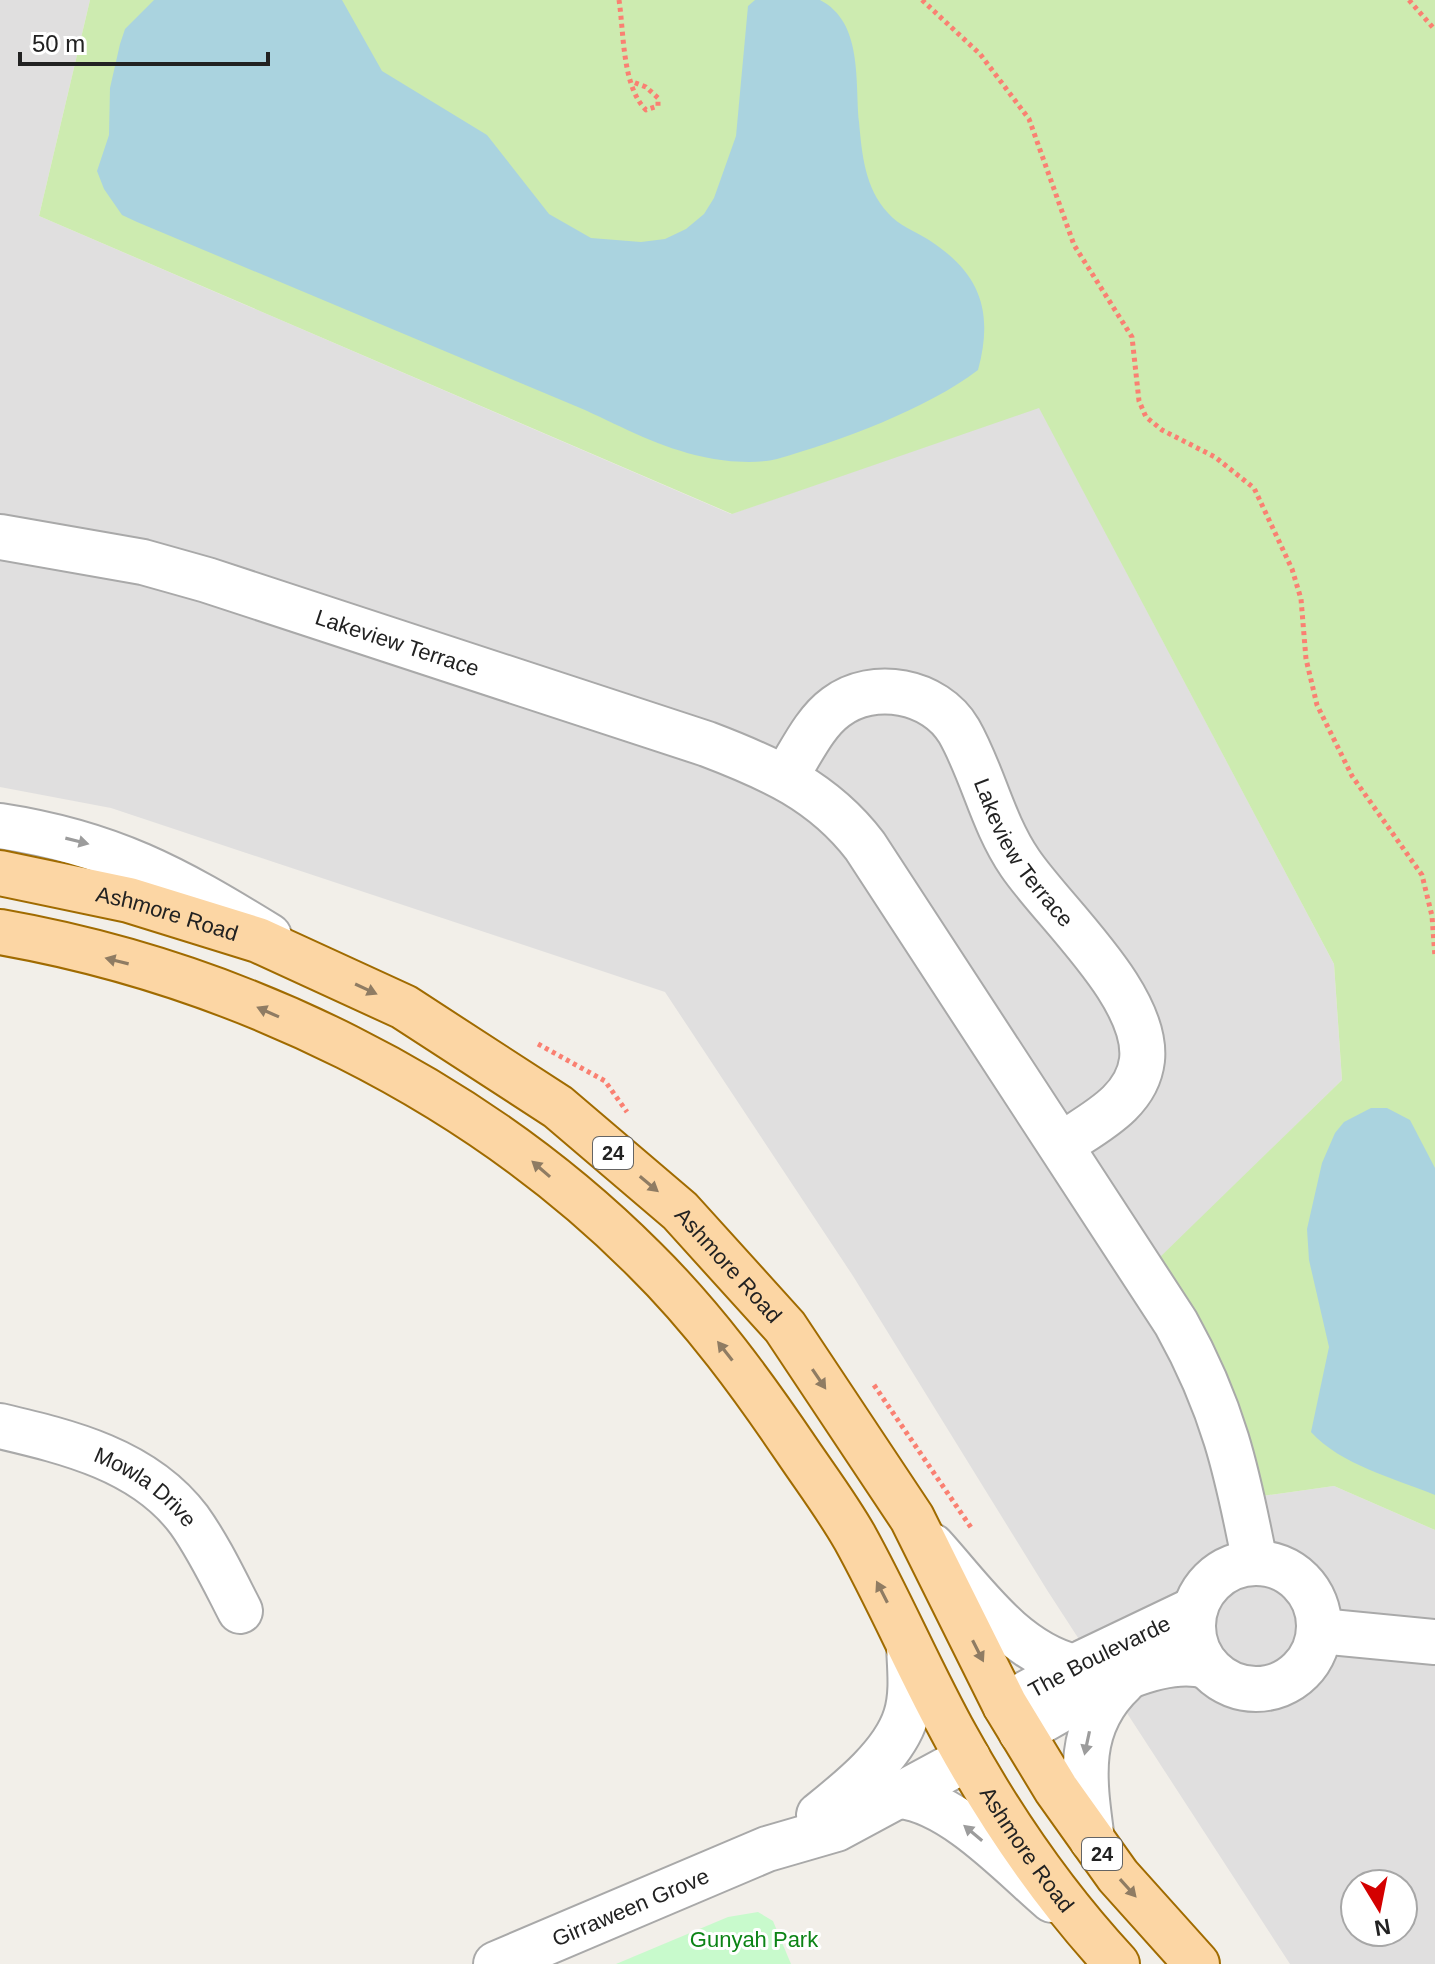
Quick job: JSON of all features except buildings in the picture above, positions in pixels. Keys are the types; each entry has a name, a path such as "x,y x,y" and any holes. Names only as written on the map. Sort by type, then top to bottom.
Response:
{"main road":[{"name":"Ashmore Road","path":"0,873 141,903 258,940 404,1007 558,1107 680,1211 785,1327 917,1530 1013,1718 1118,1876 1197,1964"},
{"name":"Ashmore Road","path":"0,932 135,965 245,1002 377,1061 528,1158 643,1257 701,1320 775,1417 854,1536 962,1747 1030,1857 1076,1920 1117,1964"},
{"path":"962,1747 1013,1718"}],"street":[{"name":"Lakeview Terrace","path":"0,537 143,562 207,580 707,744 786,776 826,803 865,846 1176,1323 1204,1376 1232,1449 1255,1563"},
{"name":"Lakeview Terrace","path":"786,776 829,713 861,695 893,692 915,697 934,706 957,727 1007,841 1021,865 1096,957 1128,1009 1139,1035 1141,1065 1130,1092 1117,1107 1061,1145"},
{"path":"0,826 73,839 156,869 314,965"},
{"name":"Mowla Drive","path":"0,1426 68,1443 106,1457 155,1488 188,1518 240,1611"},
{"path":"917,1530 1023,1643 1053,1661 1075,1667"},
{"path":"1255,1563 1281,1567 1303,1582 1316,1605 1320,1631 1314,1654 1300,1672 1269,1688 1235,1686 1207,1666 1193,1634 1195,1609 1205,1588 1222,1573 1255,1563"},
{"name":"The Boulevarde","path":"1013,1718 1075,1667 1195,1609"},
{"path":"1320,1631 1435,1642"},
{"path":"819,1815 868,1770 901,1727 909,1702 909,1646"},
{"name":"The Boulevarde","path":"1013,1718 1166,1665 1185,1662 1207,1666"},
{"path":"1092,1840 1084,1772 1086,1745 1099,1712 1127,1678"},
{"name":"Girraween Grove","path":"496,1964 767,1849 836,1829 900,1796 962,1747"},
{"name":"Girraween Grove","path":"767,1849 819,1815 962,1747"},
{"path":"900,1796 924,1801 953,1817 1076,1920"}],"path":[{"path":"619,0 633,82 638,102 646,110 658,106 658,98 646,87 633,82"},
{"path":"922,0 980,54 1029,119 1074,245 1132,337 1139,401 1146,417 1162,430 1215,457 1254,488 1292,569 1301,599 1306,659 1317,705 1352,776 1422,875 1432,916 1435,957"},
{"path":"1409,0 1435,30"}],"shaded area":[{"path":"0,0 90,0 39,216 731,514 1039,407 1334,964 1342,1080 1158,1260 1200,1324 1235,1397 1262,1496 1334,1486 1435,1530 1435,1964 1290,1964 1047,1590 853,1276 665,992 111,808 0,787"}],"green space":[{"path":"90,0 1435,0 1435,1530 1334,1486 1262,1496 1244,1430 1222,1372 1194,1317 1158,1259 1342,1080 1334,964 1039,408 732,514 39,216"},
{"name":"Gunyah Park","path":"758,1912 773,1921 791,1964 616,1964 728,1917"}],"water":[{"path":"154,0 342,0 382,71 487,135 549,214 591,238 641,242 665,239 686,229 704,214 714,198 736,136 748,6 755,0 820,0 834,10 850,37 862,147 874,193 892,217 929,240 960,266 979,295 984,329 978,370 909,411 828,443 769,461 712,459 643,437 137,222 122,215 104,189 97,171 109,135 110,88 125,29"},
{"path":"1371,1108 1387,1108 1410,1120 1435,1168 1435,1495 1353,1462 1311,1432 1329,1347 1309,1260 1307,1229 1322,1163 1335,1133 1344,1122"}]}
